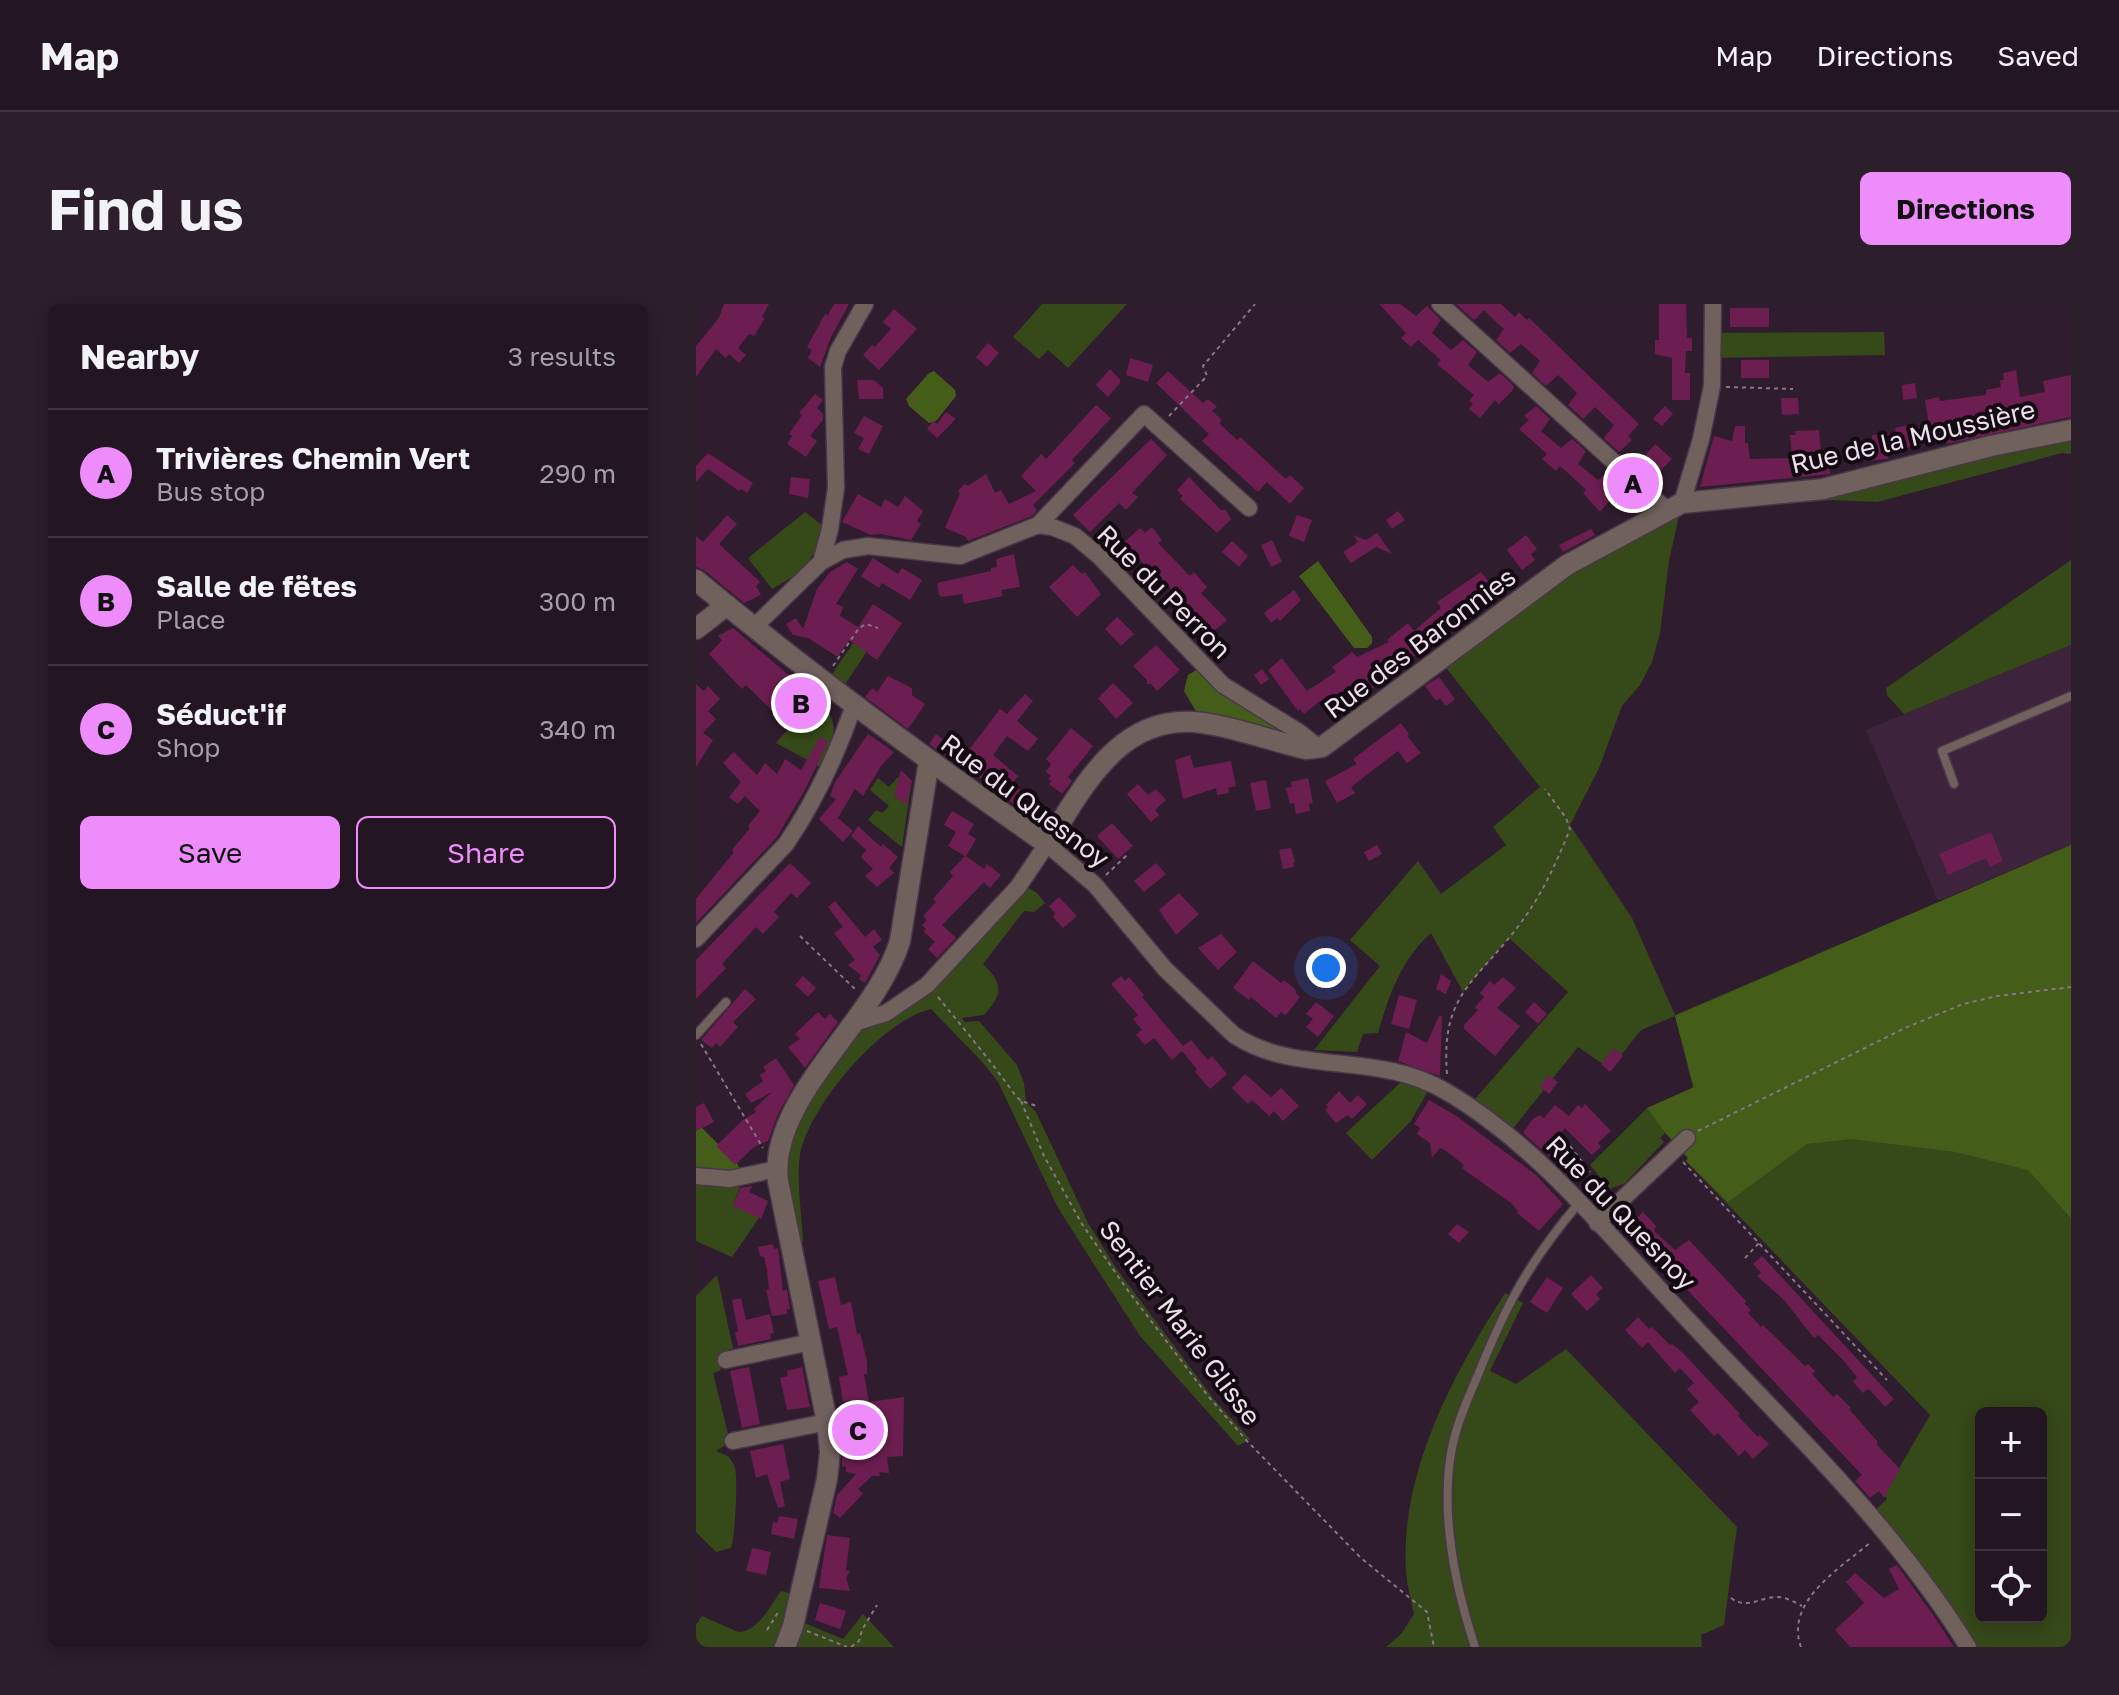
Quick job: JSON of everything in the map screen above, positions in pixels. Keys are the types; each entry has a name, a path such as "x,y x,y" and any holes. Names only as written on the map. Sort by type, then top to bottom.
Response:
{"street":[{"path":"821,562 836,488 833,367 838,351 865,304"},
{"path":"1440,304 1675,507 1701,439 1712,386 1713,304"},
{"path":"754,627 821,562 843,550 868,546 960,556 1038,525 1144,414 1249,508"},
{"name":"Rue de la Moussière","path":"1719,498 1823,489 1991,446 2071,430"},
{"name":"Rue des Baronnies","path":"1047,844 1102,763 1127,740 1155,727 1201,722 1306,749 1319,748 1567,565 1675,507 1719,498"},
{"name":"Rue du Perron","path":"1038,525 1052,527 1083,543 1211,675 1319,748"},
{"name":"Rue du Quesnoy","path":"696,580 854,705 1047,844 1095,885 1165,969 1234,1035 1283,1057 1390,1069 1418,1077 1448,1093 1544,1166 1884,1530 1968,1647"},
{"path":"696,629 730,608"},
{"path":"696,939 786,844 831,766 854,705"},
{"path":"785,1647 793,1626 827,1479 830,1452 827,1422 777,1162 782,1139 804,1093 857,1022 893,964 900,941 929,761"},
{"path":"857,1022 886,1013 927,985 1018,887 1047,844"},
{"path":"1597,1223 1687,1138"},
{"path":"696,1176 730,1179 777,1162"},
{"path":"726,1360 811,1342"},
{"path":"733,1441 827,1422"}],"lane":[{"path":"1954,784 1942,751 2071,696"},
{"path":"696,1036 726,1002"},
{"path":"1475,1647 1463,1608 1448,1499 1449,1467 1457,1426 1499,1323 1519,1283 1539,1252 1579,1203"}],"path":[{"path":"1158,427 1207,376 1203,366 1255,304"},
{"path":"1712,386 1793,389"},
{"path":"823,681 859,628 866,624 878,628"},
{"path":"1448,1093 1446,1034 1452,1011 1539,897 1570,829 1566,818 1545,789"},
{"path":"1095,885 1128,854"},
{"path":"800,936 861,994"},
{"name":"Sentier Marie Glisse","path":"927,985 981,1047 1021,1101 1044,1156 1074,1210 1126,1288 1208,1396 1247,1441 1361,1558 1427,1612 1434,1647"},
{"path":"1687,1138 1708,1124 1905,1028 1963,1004 1997,996 2071,987"},
{"path":"696,1036 764,1149 777,1162"},
{"path":"1021,1101 1037,1106"},
{"path":"1570,1146 1590,1172"},
{"path":"1666,1158 1680,1160 1887,1380"},
{"path":"1745,1258 1760,1242"},
{"path":"1801,1647 1799,1626 1803,1607 1818,1588 1884,1530"},
{"path":"1731,1598 1746,1604 1779,1597 1803,1607"},
{"path":"793,1626 849,1647 859,1641 877,1605"}],"shaded area":[{"path":"2071,645 2071,845 1938,901 1866,730"}],"green space":[{"path":"1042,304 1127,304 1068,368 1048,350 1039,359 1013,337"},
{"path":"1884,332 1885,355 1713,358 1713,333"},
{"path":"934,371 955,390 956,396 936,421 929,423 909,406 906,399"},
{"path":"2071,430 2071,454 2062,453 1877,502 1833,500 1712,510 1823,489"},
{"path":"1682,503 1669,561 1660,633 1652,662 1640,685 1622,706 1599,768 1570,825 1632,918 1675,1015 2071,845 2071,1647 1968,1647 1870,1515 1887,1499 1884,1494 1930,1415 1686,1161 1688,1158 1665,1133 1660,1138 1664,1142 1625,1183 1610,1189 1590,1165 1647,1108 1693,1088 1675,1016 1641,1030 1610,1069 1578,1047 1507,1136 1469,1106 1568,992 1509,938 1463,992 1431,933 1397,979 1378,1033 1363,1034 1357,1052 1314,1050 1380,966 1350,940 1418,861 1441,894 1506,845 1493,827 1540,787 1440,660 1567,565"},
{"path":"805,512 823,526 816,549 800,571 772,589 748,558"},
{"path":"2071,560 2071,645 1904,714 1887,695 1886,688"},
{"path":"1318,561 1372,637 1372,643 1367,648 1354,648 1299,576"},
{"path":"854,642 867,651 844,686 830,677"},
{"path":"1203,666 1290,727 1287,735 1197,713 1184,691 1188,675"},
{"path":"816,697 830,714 834,730 822,768 776,743"},
{"path":"898,777 911,785 902,847 868,820 876,810 882,813 889,806 870,790 878,778 889,787"},
{"path":"2071,845 2071,1218 2028,1170 1956,1152 1851,1139 1807,1144 1728,1202 1686,1161 1688,1158 1647,1108 1694,1087 1675,1016"},
{"path":"1025,886 1037,893 1045,903 1034,912 1024,911 983,964 998,984 997,996 990,1008 984,1015 962,1018 965,1022 979,1021 1017,1065 1024,1083 1026,1102 1036,1112 1088,1223 1116,1268 1213,1398 1250,1439 1238,1446 1140,1336 1058,1208 998,1082 931,1009 912,1016 870,1047 832,1090 817,1113 806,1135 799,1164 803,1241 792,1244 786,1161 798,1103 857,1022 880,1020"},
{"path":"1404,1073 1432,1084 1411,1121 1372,1160 1346,1133 1401,1082"},
{"path":"700,1126 737,1163 741,1172 696,1176 696,1128"},
{"path":"696,1176 742,1180 734,1203 761,1215 732,1257 696,1241"},
{"path":"717,1275 733,1348 718,1354 721,1370 713,1373 730,1442 716,1451 728,1456 732,1462 736,1484 731,1548 716,1552 696,1532 696,1296"},
{"path":"1505,1293 1523,1303 1490,1371 1516,1384 1566,1349 1737,1527 1724,1625 1701,1635 1702,1647 1386,1647 1401,1634 1414,1614 1406,1572 1406,1534 1421,1461 1449,1391"},
{"path":"781,1591 800,1596 795,1619 843,1639 863,1614 894,1647 696,1647 696,1625 702,1616 738,1632 745,1631 763,1617"}],"building":[{"path":"724,304 769,304 754,336 749,334 738,348 746,355 739,363 729,354 726,358 716,349 696,377 696,346 719,318"},
{"path":"834,304 849,304 831,337 820,367 808,358 812,350 807,347"},
{"path":"1379,304 1400,304 1416,316 1427,306 1441,320 1432,333 1451,350 1463,340 1477,352 1468,365 1488,382 1500,373 1514,386 1512,391 1499,404 1495,400 1480,418 1469,409 1473,404 1469,401 1474,395 1437,364 1441,360 1418,340 1411,347 1401,338 1406,333"},
{"path":"1456,304 1501,304 1515,317 1519,312 1527,320 1529,318 1639,424 1628,436 1632,440 1619,452 1604,438 1614,425 1595,407 1583,419 1568,405 1577,393 1568,384 1558,375 1546,386 1532,373 1540,361 1521,344 1510,353 1496,340 1504,329 1484,310 1474,320"},
{"path":"1659,304 1686,304 1687,338 1692,338 1692,351 1686,351 1685,373 1690,373 1690,400 1672,400 1672,358 1655,354 1655,340 1659,340"},
{"path":"1730,308 1769,308 1769,327 1730,327"},
{"path":"894,309 917,329 879,370 863,355 891,329 883,322"},
{"path":"988,343 999,353 987,367 976,357"},
{"path":"1130,358 1153,365 1148,382 1126,375"},
{"path":"1741,360 1769,360 1769,378 1741,378"},
{"path":"1110,369 1120,383 1108,397 1096,385"},
{"path":"2016,370 2020,397 2045,392 2043,381 2071,375 2071,417 1947,444 1946,440 1887,452 1888,459 1862,461 1860,441 1872,440 1872,435 1896,433 1895,428 1929,425 1925,400 1986,395 1986,390 2001,387 2003,373"},
{"path":"1168,371 1203,403 1208,399 1217,407 1212,411 1222,420 1219,423 1237,440 1240,437 1286,479 1290,475 1304,488 1290,504 1267,482 1258,492 1202,441 1209,434 1156,383"},
{"path":"857,380 874,380 883,388 883,399 859,399"},
{"path":"1915,383 1917,398 1903,400 1902,385"},
{"path":"815,394 823,400 817,408 823,414 823,420 810,436 817,441 806,457 787,444 792,436 789,434 802,415 799,413"},
{"path":"1781,398 1798,398 1799,414 1782,415"},
{"path":"1096,405 1111,418 1072,460 1075,463 1033,505 1037,510 1032,516 968,541 966,537 945,528 960,493 958,491 964,484 968,486 986,474 995,493 1001,490 1009,504 1036,491 1021,476 1041,454 1046,459"},
{"path":"1536,406 1550,419 1541,431 1561,448 1572,439 1586,451 1578,464 1598,480 1608,472 1623,485 1600,512 1583,493 1586,490 1560,466 1556,471 1542,459 1547,454 1519,429 1529,420 1524,416"},
{"path":"1665,406 1673,414 1662,426 1653,419"},
{"path":"946,412 956,419 937,438 927,429 933,421 937,424"},
{"path":"864,416 883,426 869,454 858,449 864,438 854,433"},
{"path":"1735,426 1745,426 1745,443 1748,443 1750,459 1792,458 1790,435 1796,435 1795,431 1819,430 1822,462 1829,461 1830,474 1700,487 1714,436 1732,441"},
{"path":"1151,439 1167,455 1132,493 1138,497 1126,510 1119,503 1090,532 1073,515"},
{"path":"1655,444 1672,459 1660,471 1643,458"},
{"path":"708,453 753,483 747,493 741,489 739,491 708,469 696,482 696,466"},
{"path":"791,477 810,479 808,498 789,494"},
{"path":"1189,477 1221,510 1226,510 1231,519 1217,533 1180,499 1183,496 1177,490"},
{"path":"858,494 881,507 885,499 898,507 905,496 923,511 917,521 921,524 911,540 871,535 842,522"},
{"path":"1398,511 1405,520 1392,529 1386,520"},
{"path":"727,515 737,524 719,544 760,582 756,586 761,595 744,603 696,567 696,536 703,542"},
{"path":"1297,515 1312,520 1304,542 1289,536"},
{"path":"1152,527 1162,540 1158,543 1190,576 1194,572 1207,587 1201,593 1227,620 1214,631 1123,543 1140,528 1145,533"},
{"path":"1591,529 1595,535 1563,552 1559,545"},
{"path":"1377,533 1392,554 1376,547 1351,563 1343,552 1358,542 1353,535 1366,540"},
{"path":"1526,535 1537,549 1531,554 1535,560 1522,570 1507,550"},
{"path":"1272,540 1282,562 1271,567 1261,545"},
{"path":"1232,541 1248,556 1239,567 1222,552"},
{"path":"1014,554 1020,587 1001,590 1003,596 964,604 962,594 939,595 937,583 991,571 991,568 997,567 996,559"},
{"path":"873,558 898,574 902,568 922,580 910,600 882,583 879,588 861,576"},
{"path":"847,562 858,569 836,604 843,607 840,616 858,627 873,604 902,623 877,660 849,640 838,657 808,638 793,635 786,624 796,618 803,629 817,589 830,572"},
{"path":"1073,565 1082,574 1085,572 1101,594 1077,617 1049,587"},
{"path":"1481,572 1491,584 1486,588 1488,591 1470,604 1475,611 1332,718 1320,701 1304,714 1300,709 1298,711 1268,670 1282,658 1307,691 1336,672 1332,667 1352,652 1357,657 1389,642 1387,640 1408,623 1414,631 1441,608 1437,602"},
{"path":"1294,590 1301,600 1280,621 1277,618 1271,623 1264,613"},
{"path":"1117,617 1134,634 1121,646 1105,629"},
{"path":"733,628 817,699 794,724 783,711 778,716 746,685 742,689 709,654 722,640 718,636"},
{"path":"1156,645 1180,670 1157,691 1133,666"},
{"path":"1262,669 1269,679 1261,685 1254,675"},
{"path":"888,676 912,688 912,695 925,704 908,729 865,697 872,688 877,692"},
{"path":"1439,677 1455,699 1446,706 1440,698 1436,701 1425,686"},
{"path":"1113,683 1133,703 1116,719 1098,698"},
{"path":"696,684 704,691 708,686 720,699 708,711 716,719 703,733 713,740 696,767"},
{"path":"1025,694 1033,701 1017,721 1038,739 1028,751 1007,736 993,755 1018,776 1012,784 1020,790 1016,796 1020,799 1016,806 977,775 975,777 929,744 936,734 965,755 1000,709 1007,714"},
{"path":"1401,723 1421,753 1407,763 1398,751 1351,787 1355,793 1337,803 1325,781 1357,764 1353,759"},
{"path":"1071,728 1093,746 1068,777 1072,781 1062,794 1049,784 1051,776 1046,772 1051,764 1046,759"},
{"path":"868,734 894,752 881,766 863,796 855,789 838,818 853,831 843,842 819,819 836,799 830,796 835,782"},
{"path":"820,737 828,742 777,837 696,923 696,899 734,852 732,850 760,811 745,796 738,804 729,797 741,782 723,763 734,752 757,775 765,763 777,774 785,759 801,770"},
{"path":"1190,755 1194,768 1231,761 1236,786 1228,788 1229,793 1217,795 1216,788 1183,799 1175,760"},
{"path":"901,770 912,781 906,805 894,796"},
{"path":"1308,778 1313,803 1309,804 1310,811 1296,814 1286,788 1292,787 1291,782"},
{"path":"1266,780 1271,808 1256,811 1250,783"},
{"path":"1138,784 1148,795 1156,789 1166,800 1155,810 1159,815 1151,822 1127,794"},
{"path":"952,811 974,824 968,834 976,839 966,856 984,869 987,864 1001,875 990,888 984,882 942,925 956,938 937,958 928,949 935,942 924,932 926,929 922,925 927,920 923,916 936,902 933,899 953,876 950,872 965,856 948,846 956,832 944,825"},
{"path":"1112,823 1133,846 1118,859 1097,836"},
{"path":"858,826 881,847 883,844 898,857 889,868 894,873 877,887 865,876 873,869 861,857 866,850 851,836"},
{"path":"1991,832 2003,861 1990,867 1986,858 1948,875 1939,854"},
{"path":"1377,845 1382,854 1369,861 1364,852"},
{"path":"1291,848 1294,867 1283,869 1279,850"},
{"path":"790,863 811,883 797,898 791,893 774,912 779,917 763,934 756,927 722,964 726,968 696,999 696,960"},
{"path":"1156,863 1166,874 1144,892 1134,881"},
{"path":"1179,893 1199,914 1176,935 1159,910"},
{"path":"1059,897 1077,916 1063,928 1053,917 1055,913 1049,906"},
{"path":"835,901 865,937 874,929 882,940 873,947 880,955 865,983 859,979 861,975 848,965 855,960 834,933 843,927 828,907"},
{"path":"1221,934 1237,952 1218,970 1198,948"},
{"path":"1253,961 1281,983 1284,980 1296,990 1300,997 1286,1015 1281,1012 1276,1018 1251,997 1249,1000 1233,988"},
{"path":"1441,974 1451,981 1446,994 1436,989"},
{"path":"803,976 816,988 808,997 795,985"},
{"path":"1121,976 1125,981 1129,977 1183,1046 1191,1040 1208,1060 1212,1056 1227,1074 1210,1089 1182,1051 1172,1060 1154,1038 1145,1045 1136,1035 1142,1030 1133,1019 1138,1015 1111,984"},
{"path":"1503,977 1516,988 1497,1008 1520,1026 1495,1056 1464,1029 1464,1025 1478,1010 1475,1007 1484,997 1480,993 1490,981 1494,985"},
{"path":"745,989 756,999 733,1022 738,1027 720,1047 716,1043 712,1048 701,1040"},
{"path":"1399,995 1417,1000 1409,1029 1391,1024"},
{"path":"1316,1002 1334,1016 1318,1037 1306,1027 1313,1019 1306,1014"},
{"path":"1534,1002 1547,1014 1538,1024 1525,1012"},
{"path":"818,1012 825,1019 830,1014 838,1022 805,1068 788,1047 800,1039 795,1034"},
{"path":"1439,1016 1442,1016 1440,1076 1398,1061 1406,1032 1427,1043"},
{"path":"1614,1048 1623,1056 1610,1072 1601,1064"},
{"path":"776,1058 794,1085 768,1141 754,1147 735,1165 716,1146 744,1119 756,1112 754,1109 772,1092 751,1103 745,1094 763,1081 760,1075 766,1071 763,1067"},
{"path":"1245,1074 1271,1097 1281,1088 1299,1106 1283,1121 1274,1111 1269,1116 1252,1100 1248,1104 1232,1088"},
{"path":"1548,1075 1558,1082 1549,1094 1540,1087"},
{"path":"1339,1091 1350,1103 1358,1095 1367,1104 1352,1119 1348,1115 1336,1123 1325,1110"},
{"path":"1429,1100 1455,1115 1536,1175 1563,1204 1539,1231 1517,1213 1511,1203 1462,1168 1464,1165 1445,1150 1440,1148 1432,1158 1430,1143 1417,1134 1420,1128 1414,1124"},
{"path":"704,1103 714,1122 696,1131 696,1107"},
{"path":"1585,1104 1611,1131 1598,1143 1601,1147 1592,1155 1565,1128 1552,1144 1558,1149 1551,1158 1523,1133 1532,1120 1539,1115 1544,1118 1555,1105 1569,1116 1578,1105 1582,1108"},
{"path":"752,1186 749,1192 768,1201 761,1219 733,1206 740,1188"},
{"path":"1643,1212 1656,1226 1654,1231 1675,1250 1689,1240 1746,1301 1744,1303 1751,1310 1748,1313 1761,1327 1763,1325 1805,1366 1808,1364 1815,1371 1812,1374 1833,1397 1837,1394 1851,1408 1877,1445 1900,1469 1884,1498 1879,1491 1870,1498 1855,1481 1862,1475 1628,1227"},
{"path":"1457,1224 1469,1232 1459,1243 1448,1234"},
{"path":"773,1244 774,1249 778,1248 783,1291 787,1290 790,1309 787,1309 787,1314 772,1316 766,1290 769,1289 767,1270 758,1247"},
{"path":"1762,1256 1894,1399 1885,1407 1870,1390 1863,1393 1853,1382 1857,1377 1842,1359 1818,1335 1814,1338 1784,1300 1757,1276 1761,1273 1753,1264"},
{"path":"1591,1275 1603,1288 1596,1294 1600,1299 1587,1311 1571,1294"},
{"path":"835,1277 841,1305 851,1302 857,1334 860,1333 867,1361 867,1374 864,1374 869,1402 904,1397 903,1456 887,1457 889,1473 879,1472 880,1476 872,1476 858,1489 863,1494 840,1518 833,1513 837,1495 856,1474 846,1472 846,1467 842,1466 842,1446 856,1448 852,1400 843,1402 839,1377 848,1375 837,1327 829,1329 818,1281"},
{"path":"1547,1277 1563,1288 1547,1313 1530,1302"},
{"path":"741,1298 746,1320 770,1314 774,1333 770,1334 771,1339 738,1346 732,1300"},
{"path":"1638,1317 1649,1329 1652,1327 1683,1353 1740,1414 1738,1416 1769,1444 1753,1459 1745,1450 1739,1456 1718,1433 1714,1436 1690,1410 1699,1402 1687,1389 1694,1383 1680,1368 1675,1373 1648,1342 1642,1348 1625,1330"},
{"path":"749,1367 760,1424 742,1428 730,1371"},
{"path":"802,1367 810,1407 787,1410 780,1378 788,1376 787,1371"},
{"path":"783,1444 790,1479 780,1482 785,1506 778,1508 767,1474 756,1478 750,1451"},
{"path":"779,1516 798,1519 794,1539 771,1534 773,1522 777,1523"},
{"path":"827,1535 850,1538 846,1570 850,1571 846,1578 850,1591 819,1588"},
{"path":"752,1548 771,1552 766,1575 746,1571"},
{"path":"1897,1565 1954,1647 1850,1647 1835,1630 1864,1603 1846,1582 1855,1573 1884,1598 1899,1589 1889,1569"},
{"path":"820,1603 846,1611 840,1629 815,1620"}],"place":[{"name":"Trivières Chemin Vert","path":"1633,483"},
{"name":"Salle de fëtes","path":"801,703"},
{"name":"Séduct'if","path":"858,1430"}]}
